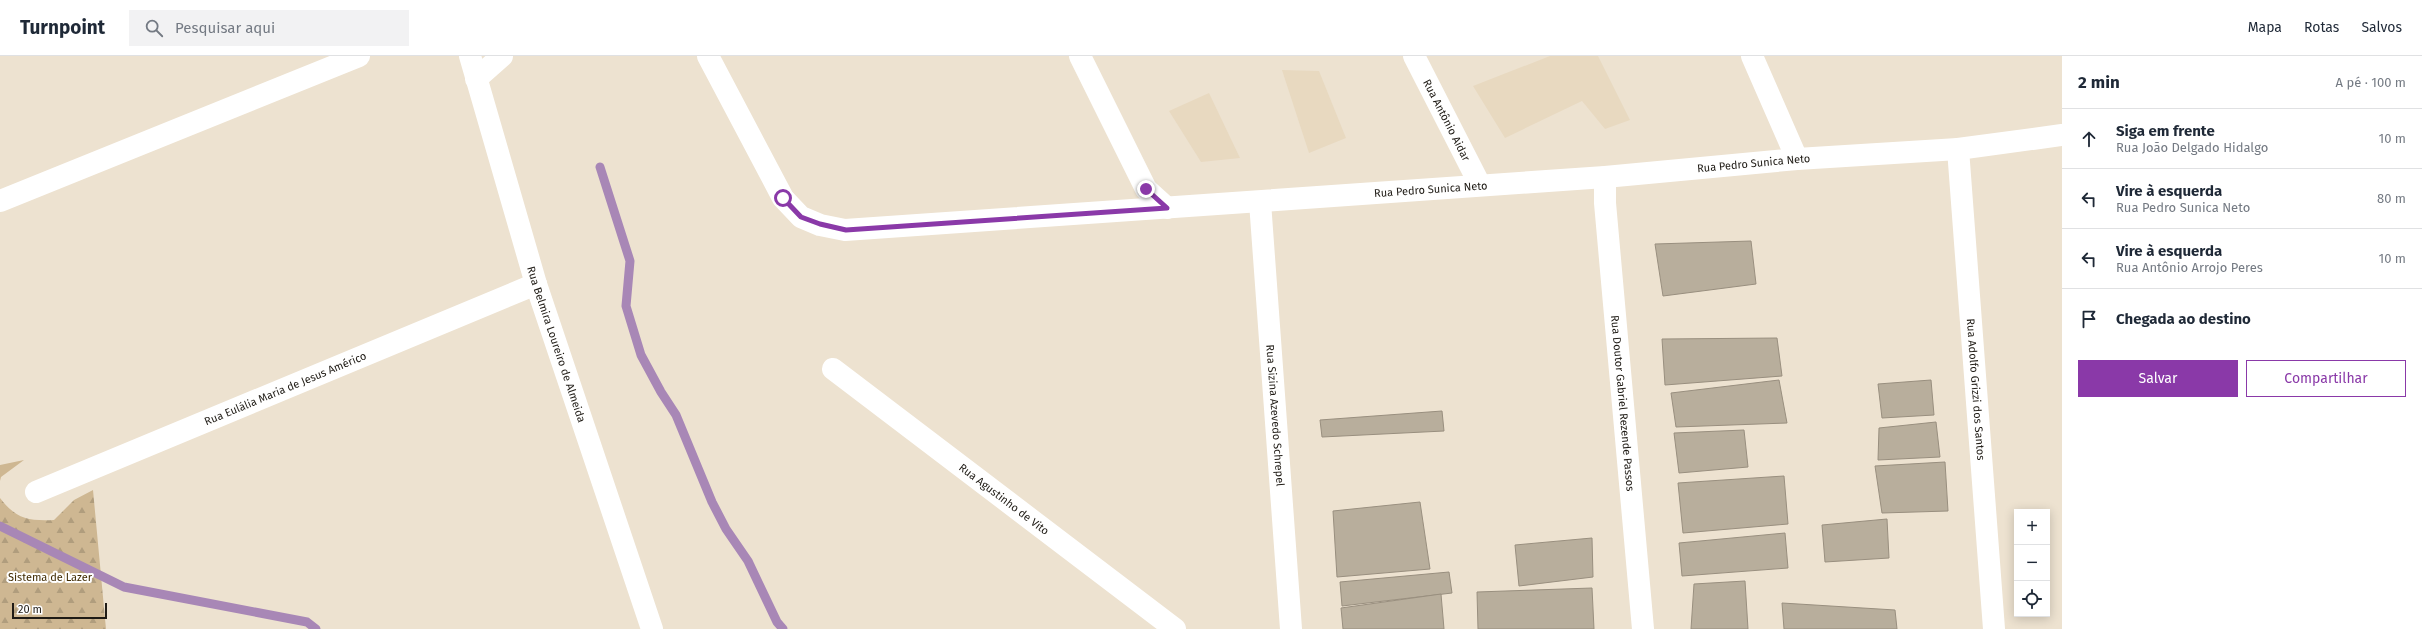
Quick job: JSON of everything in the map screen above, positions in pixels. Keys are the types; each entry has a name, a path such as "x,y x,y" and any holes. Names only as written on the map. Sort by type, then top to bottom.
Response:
{"street":[{"path":"0,201 359,56"},
{"name":"Rua Belmira Loureiro de Almeida","path":"470,56 536,284 652,629"},
{"path":"476,79 502,56"},
{"name":"Rua Pedro Sunica Neto","path":"708,56 783,198 801,217 820,224 846,230 1260,202 1605,176 1797,159 1958,149 2062,134"},
{"path":"1080,56 1146,189 1167,208"},
{"name":"Rua Antônio Aidar","path":"1414,56 1480,185"},
{"path":"1752,56 1797,159"},
{"name":"Rua Adolfo Grizzi dos Santos","path":"1958,149 1994,629"},
{"name":"Rua Doutor Gabriel Rezende Passos","path":"1605,176 1605,203 1643,629"},
{"name":"Rua Sizina Azevedo Schrepel","path":"1260,202 1291,629"},
{"name":"Rua Eulália Maria de Jesus Américo","path":"36,492 536,284"},
{"name":"Rua Agustinho de Vito","path":"833,369 1175,629"}],"shaded area":[{"path":"1550,56 1598,56 1630,120 1605,129 1582,101 1505,138 1473,86"},
{"path":"1282,70 1319,71 1346,138 1309,153"},
{"path":"1209,93 1240,158 1201,162 1169,111"}],"green space":[{"path":"24,460 1,477 0,481 0,465"},
{"name":"Sistema de Lazer","path":"93,490 106,629 0,629 0,498 12,510 23,517 37,520 54,520 74,500"}],"building":[{"path":"1751,241 1756,284 1663,296 1655,244"},
{"path":"1777,338 1782,376 1665,385 1662,339"},
{"path":"1779,380 1787,423 1676,427 1671,393"},
{"path":"1931,380 1934,415 1882,418 1878,384"},
{"path":"1442,411 1444,431 1322,437 1320,420"},
{"path":"1936,422 1940,457 1878,460 1879,428"},
{"path":"1744,430 1748,467 1679,473 1674,433"},
{"path":"1945,462 1948,511 1882,513 1875,466"},
{"path":"1784,476 1788,524 1683,533 1678,483"},
{"path":"1420,502 1430,569 1337,577 1333,511"},
{"path":"1887,519 1889,558 1825,562 1822,525"},
{"path":"1785,533 1788,568 1682,576 1679,543"},
{"path":"1592,538 1593,577 1519,586 1515,545"},
{"path":"1449,572 1452,593 1342,606 1340,582"},
{"path":"1745,581 1748,629 1691,629 1694,584"},
{"path":"1592,588 1594,629 1478,629 1477,592"},
{"path":"1441,594 1444,629 1343,629 1341,608"},
{"path":"1782,603 1895,610 1897,629 1784,629"}],"waterway":[{"path":"600,167 630,261 626,306 641,355 661,392 676,415 712,502 726,529 748,561 777,622 783,629"},
{"path":"0,526 124,587 307,622 316,629"}],"route":[{"path":"783,198 801,217 820,224 846,230 1167,208 1146,189"}]}
